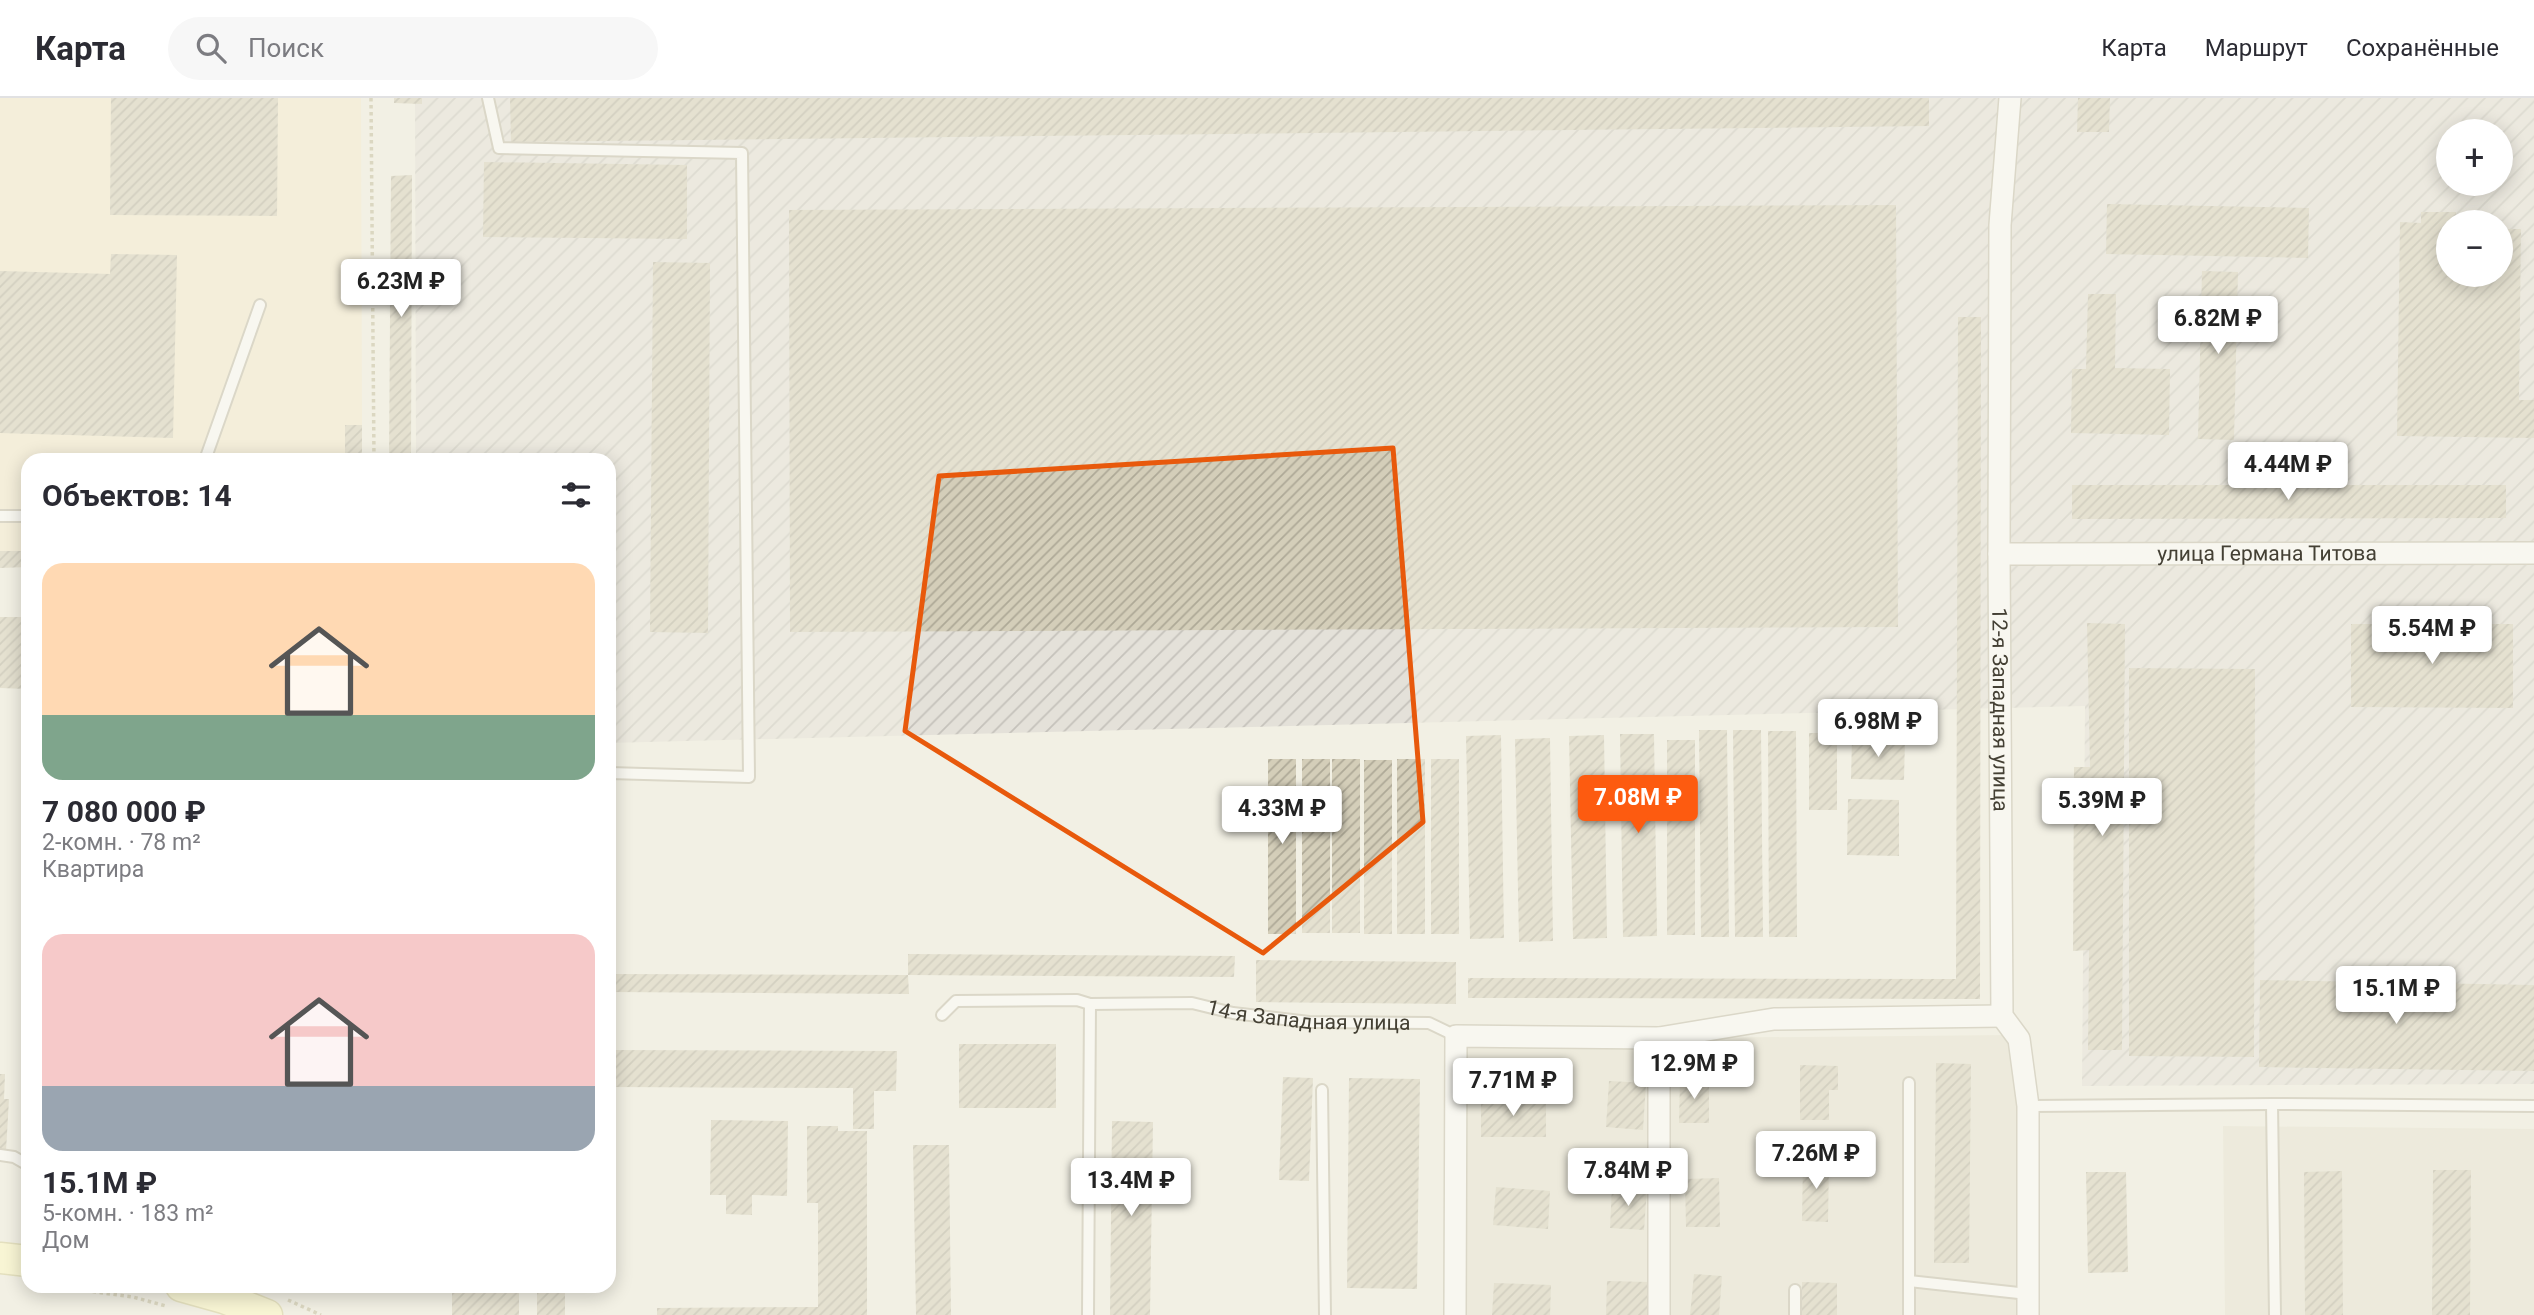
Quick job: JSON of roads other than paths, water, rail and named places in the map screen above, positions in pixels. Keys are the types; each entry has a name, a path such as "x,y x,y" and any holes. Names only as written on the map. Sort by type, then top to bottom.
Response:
{"street":[{"name":"12-я Западная улица","path":"2001,1016 2000,225 2010,98"},
{"name":"улица Германа Титова","path":"1999,554 2534,553"},
{"path":"1455,1315 1456,1037 1659,1038 1774,1019 2001,1016 2019,1039 2028,1106 2028,1304"},
{"path":"1659,1038 1659,1315"},
{"path":"0,1258 21,1260"},
{"path":"177,1297 225,1298 267,1315"}],"lane":[{"path":"488,98 499,148 742,153 750,777 616,773"},
{"path":"207,453 260,305"},
{"path":"0,516 21,516"},
{"name":"14-я Западная улица","path":"942,1015 956,1001 1192,1003 1233,1013 1310,1022 1429,1023 1456,1037"},
{"path":"1088,1315 1090,1004"},
{"path":"1909,1083 1909,1315"},
{"path":"1322,1090 1325,1315"},
{"path":"2272,1104 2275,1315"},
{"path":"2028,1106 2534,1105"},
{"path":"0,1155 21,1160"},
{"path":"1909,1281 2028,1304"},
{"path":"1795,1290 1795,1315"}]}
